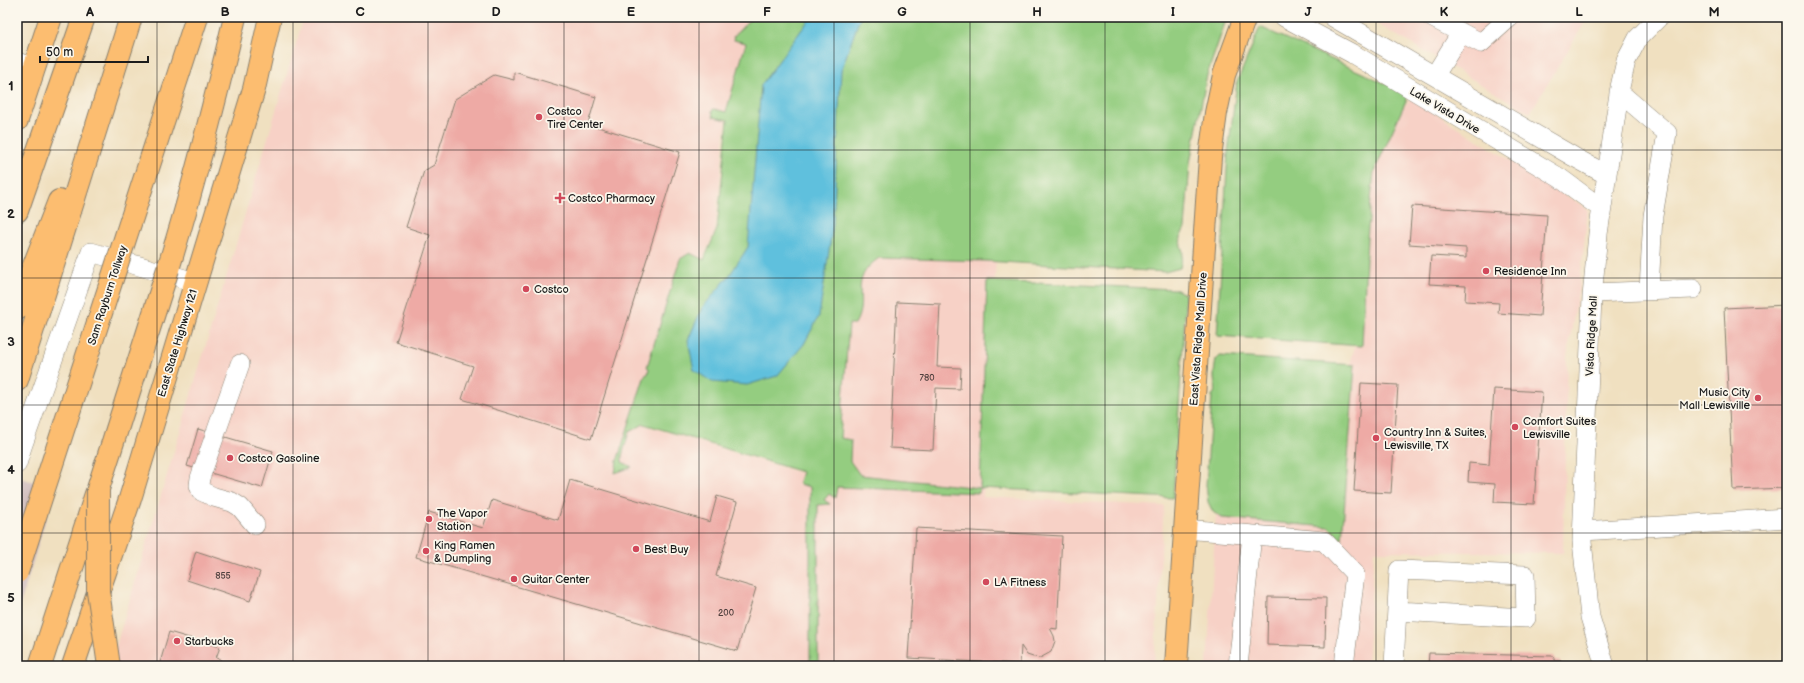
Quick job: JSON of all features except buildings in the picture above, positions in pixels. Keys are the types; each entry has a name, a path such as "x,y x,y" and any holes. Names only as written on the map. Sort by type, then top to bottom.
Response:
{"main road":[{"path":"17,120 25,65 51,17"},
{"path":"17,211 84,17"},
{"path":"17,309 131,17"},
{"path":"17,380 131,17"},
{"name":"Sam Rayburn Tollway","path":"17,572 197,17"},
{"path":"40,666 179,235 218,90 235,17"},
{"name":"East State Highway 121","path":"73,666 130,499 254,89 270,17"},
{"name":"East Vista Ridge Mall Drive","path":"1176,666 1210,157 1216,113 1224,75 1245,17"},
{"path":"98,489 98,591 109,666"}],"street":[{"name":"Lake Vista Drive","path":"1284,17 1353,54 1560,178 1602,209"},
{"path":"1333,17 1574,157 1607,174"},
{"path":"1431,17 1481,43 1510,17"},
{"name":"Vista Ridge Mall","path":"1605,666 1590,616 1582,541 1583,488 1593,293 1598,234 1619,92 1626,61 1638,38 1659,17"},
{"path":"1435,75 1461,33"},
{"path":"1619,92 1667,133 1653,216 1649,290"},
{"path":"19,452 91,252 195,282"},
{"path":"1593,293 1693,289"},
{"path":"240,364 200,478 199,485 202,491 214,497 236,504 255,525"},
{"path":"1583,531 1787,518"},
{"path":"1186,529 1324,541 1355,574 1344,666"},
{"path":"1238,666 1252,535"},
{"path":"1394,666 1399,570 1525,575 1526,618 1397,611"}],"shaded area":[{"path":"304,17 769,17 746,48 726,122 715,231 701,263 646,426 810,476 811,488 838,490 852,251 996,258 983,497 1164,506 1154,666 110,666"},
{"path":"1365,17 1588,17 1530,113"},
{"path":"1411,98 1588,209 1580,281 1567,356 1563,553 1374,551 1367,666 1207,666 1216,513 1329,525 1338,538 1350,365 1358,334 1370,174 1403,108"},
{"path":"17,477 55,488 17,615"}],"green space":[{"path":"752,17 1227,17 1207,75 1190,163 1185,228 1181,240 1183,252 1180,268 1165,272 985,261 879,258 869,266 863,274 860,290 859,315 855,324 849,324 840,438 851,440 850,461 860,475 980,488 979,493 837,487 835,498 829,494 824,500 830,504 818,505 818,666 810,666 810,487 798,484 802,472 644,424 629,432 622,456 622,462 632,467 615,473 617,461 645,375 648,374 649,368 647,367 680,259 690,253 704,260 717,229 728,120 713,117 712,110 714,109 726,112 746,43 734,40 733,37"},
{"path":"1260,27 1409,94 1374,172 1367,239 1362,346 1217,336 1228,152 1237,82"},
{"path":"987,281 1175,289 1185,294 1173,498 980,488"},
{"path":"1220,356 1355,365 1342,540 1328,527 1222,518 1213,512 1208,502 1206,485 1212,396 1216,388 1214,370 1216,360"}],"water":[{"path":"811,17 861,17 841,71 833,225 819,316 804,344 777,376 747,385 712,382 694,370 688,340 702,308 729,276 748,247 761,85"}],"place":[{"name":"Costco Tire Center","path":"539,117"},
{"name":"Costco Pharmacy","path":"560,198"},
{"name":"Residence Inn","path":"1486,271"},
{"name":"Costco","path":"526,289"},
{"name":"Music City Mall Lewisville","path":"1758,398"},
{"name":"Comfort Suites Lewisville","path":"1515,427"},
{"name":"Country Inn & Suites, Lewisville, TX","path":"1376,438"},
{"name":"Costco Gasoline","path":"230,458"},
{"name":"The Vapor Station","path":"429,519"},
{"name":"Best Buy","path":"636,549"},
{"name":"King Ramen & Dumpling","path":"426,551"},
{"name":"Guitar Center","path":"514,579"},
{"name":"LA Fitness","path":"986,582"},
{"name":"Starbucks","path":"177,641"}]}
